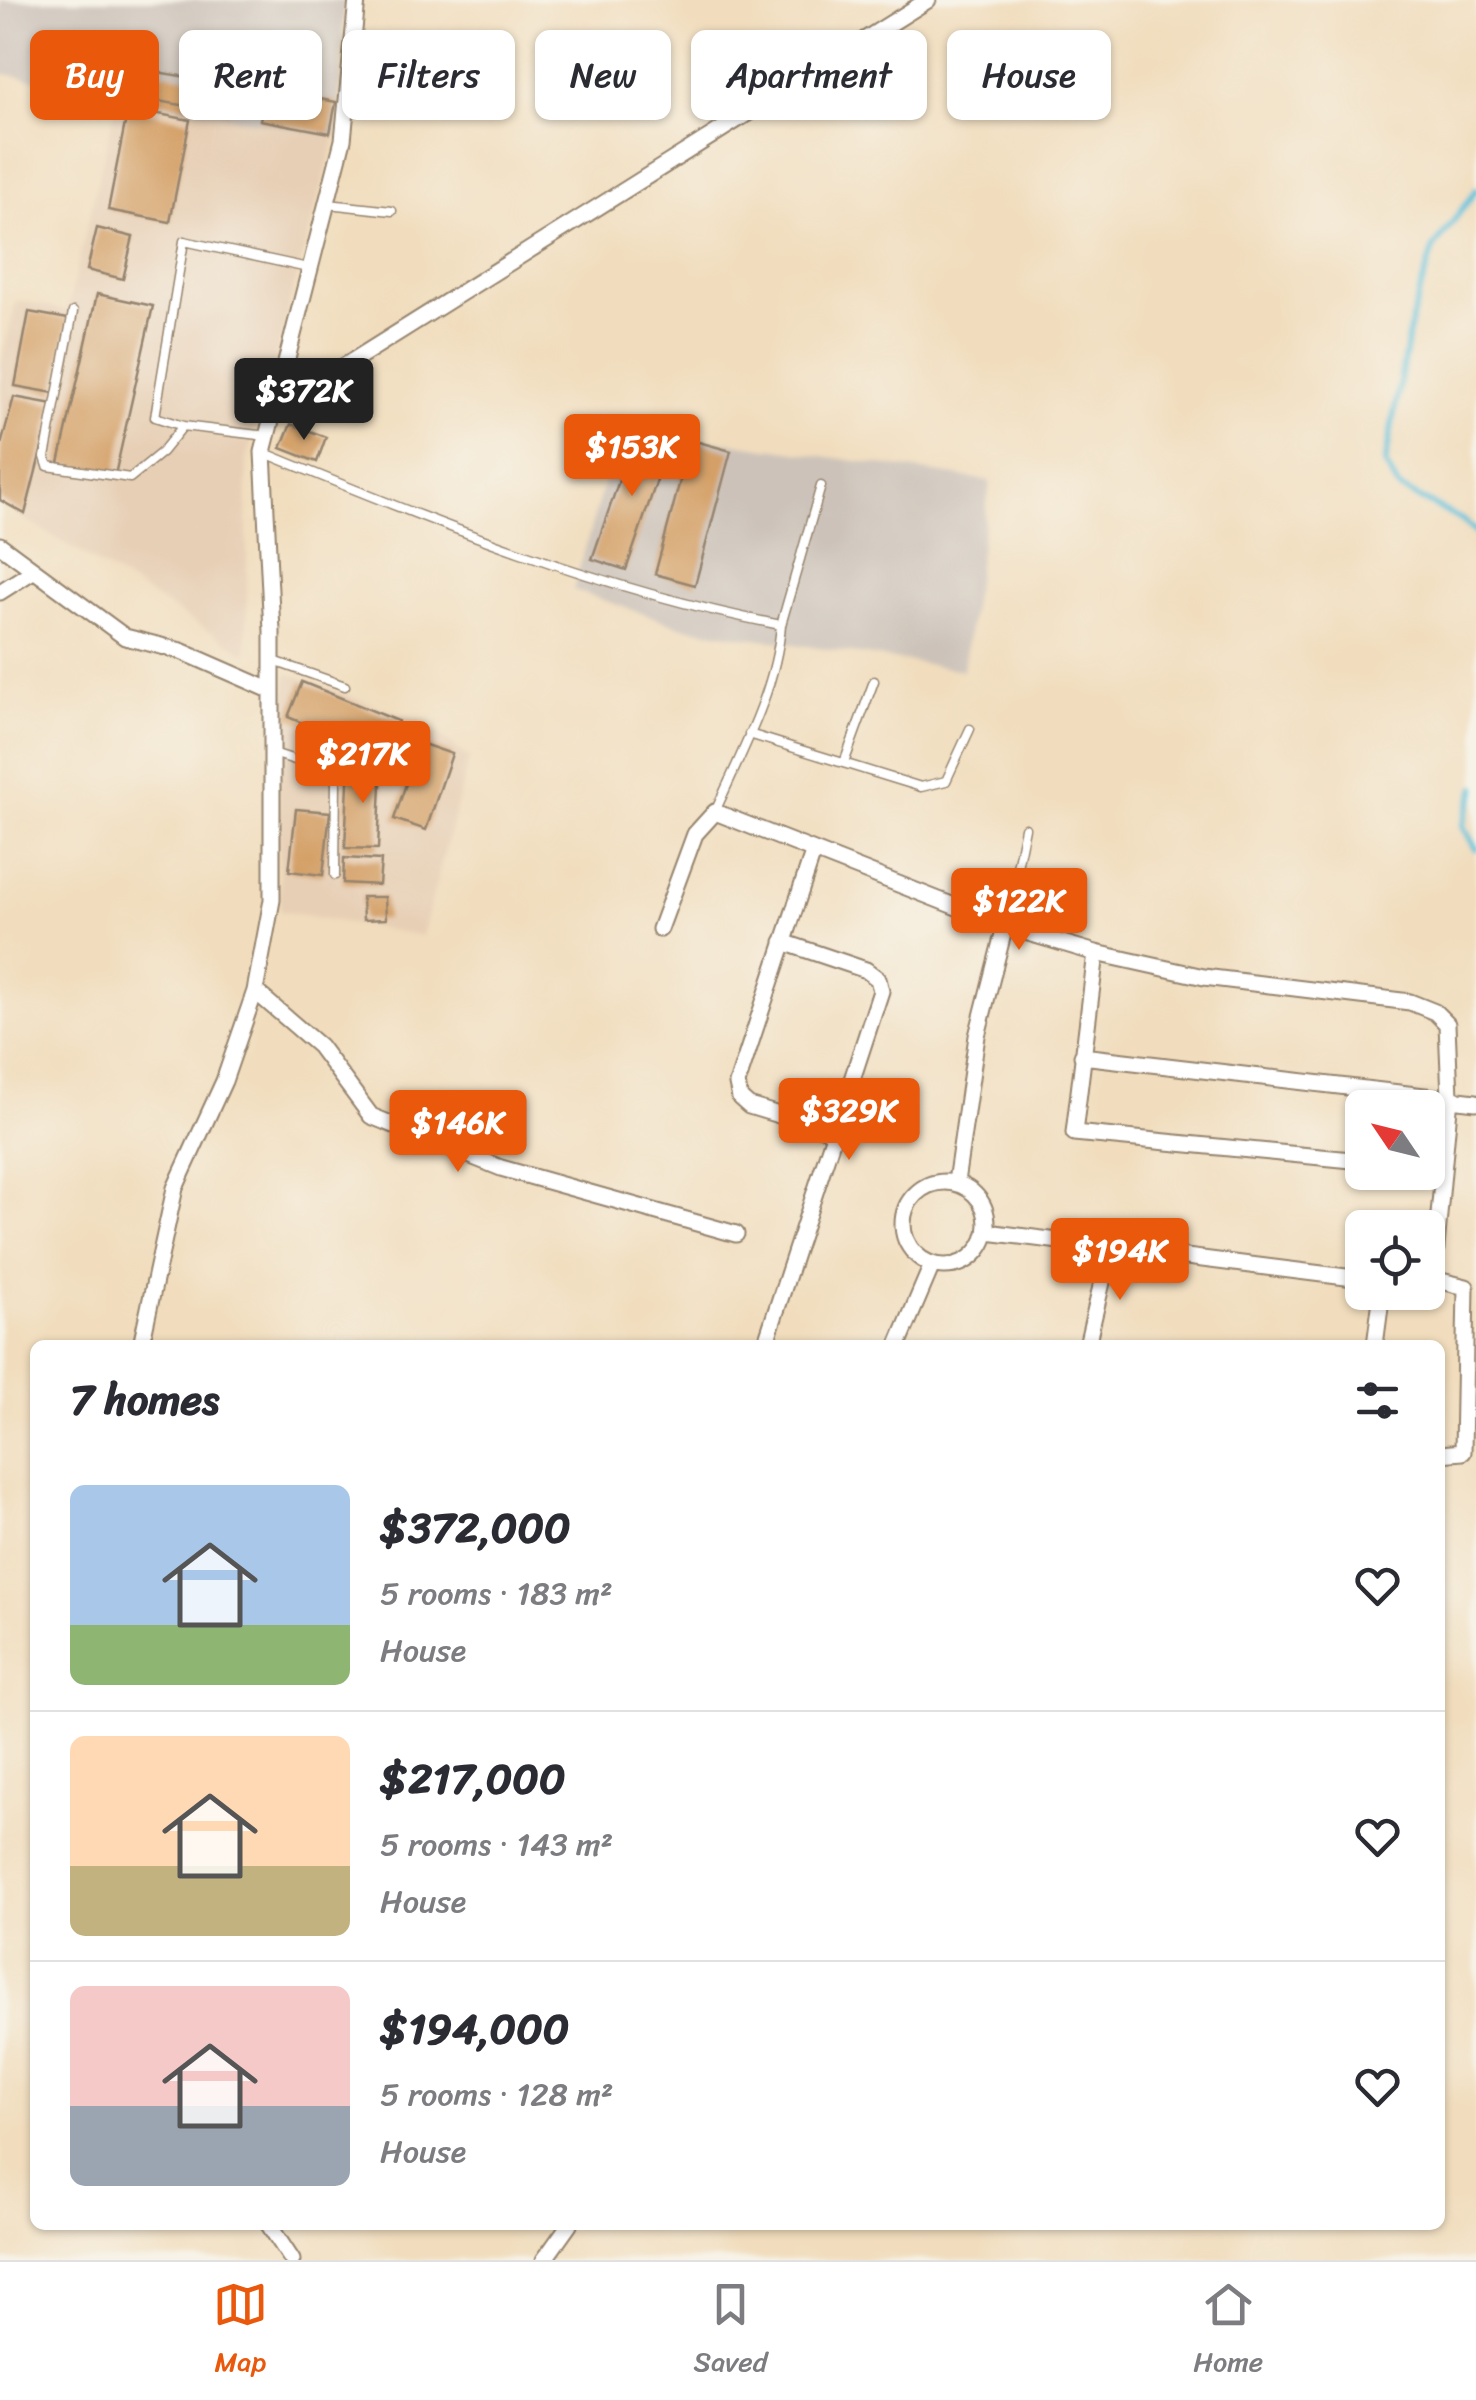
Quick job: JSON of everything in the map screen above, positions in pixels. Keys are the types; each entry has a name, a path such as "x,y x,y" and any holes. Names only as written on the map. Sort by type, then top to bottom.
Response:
{"street":[{"path":"142,1340 175,1188 224,1081 255,990 272,900 265,444 313,269 343,140 356,0"},
{"path":"276,409 928,0"},
{"path":"0,545 125,637 181,651 270,690"},
{"path":"0,592 33,571"},
{"path":"660,929 695,834 715,812 1005,926 1096,953 1204,976 1410,1002 1435,1012 1447,1024 1450,1097 1445,1123"},
{"path":"813,853 737,1084 740,1098 749,1106 835,1132"},
{"path":"956,1182 977,1036 1005,926"},
{"path":"767,1340 881,991 878,979 866,970 783,942"},
{"path":"1096,953 1074,1133 1345,1158"},
{"path":"255,990 319,1046 371,1116 501,1168 736,1234"},
{"path":"1082,1056 1475,1101"},
{"path":"956,1182 968,1187 984,1207 987,1232 973,1256 947,1267 932,1265 909,1248 903,1234 906,1206 927,1185 956,1182"},
{"path":"987,1232 1345,1277"},
{"path":"1088,1340 1110,1250"},
{"path":"900,1340 932,1265"},
{"path":"1445,1282 1466,1287 1469,1452"},
{"path":"1376,1340 1380,1310"},
{"path":"272,2230 292,2260"},
{"path":"544,2260 565,2230"}],"lane":[{"path":"328,204 392,211"},
{"path":"313,269 184,241 155,417 265,444 403,510 684,607 781,625"},
{"path":"72,312 45,457 48,466 130,478 162,452 183,426"},
{"path":"715,812 750,734 779,651 781,625 821,486"},
{"path":"271,660 345,686"},
{"path":"844,763 874,681"},
{"path":"750,734 921,787 946,781 970,729"},
{"path":"269,751 328,771 336,778 334,874"},
{"path":"1005,926 1026,828"}],"shaded area":[{"path":"0,0 345,0 336,137 247,120 322,120 322,30 179,30 179,107 159,103 159,30 30,30 30,79 0,73"},
{"path":"159,104 179,107 179,120 246,120 336,137 247,459 247,654 0,504 0,365 17,300 67,311 112,120 159,120"},
{"path":"620,426 990,481 963,670 683,627 573,590"},
{"path":"287,673 427,724 469,759 422,936 280,911 279,786"}],"building":[{"path":"159,72 179,76 179,105 159,101"},
{"path":"322,99 336,102 330,133 260,120 322,120"},
{"path":"159,114 190,120 170,222 108,210 126,120 159,120"},
{"path":"97,228 133,237 123,279 87,270"},
{"path":"97,294 153,306 115,475 59,463"},
{"path":"29,312 68,319 54,393 15,386"},
{"path":"14,397 53,404 25,514 0,500 0,449"},
{"path":"291,424 326,437 317,462 281,448"},
{"path":"637,428 671,439 626,570 592,559"},
{"path":"691,440 731,451 695,585 655,574"},
{"path":"302,682 398,721 383,756 288,717"},
{"path":"420,743 452,754 426,830 394,819"},
{"path":"349,762 382,763 378,849 345,848"},
{"path":"296,809 330,812 323,875 289,871"},
{"path":"344,858 381,860 379,885 343,883"},
{"path":"362,897 385,897 386,919 363,920"}],"waterway":[{"path":"1476,190 1433,249 1410,325 1385,464 1399,488 1464,521 1476,532"},
{"path":"1476,787 1463,826 1476,849"}]}
